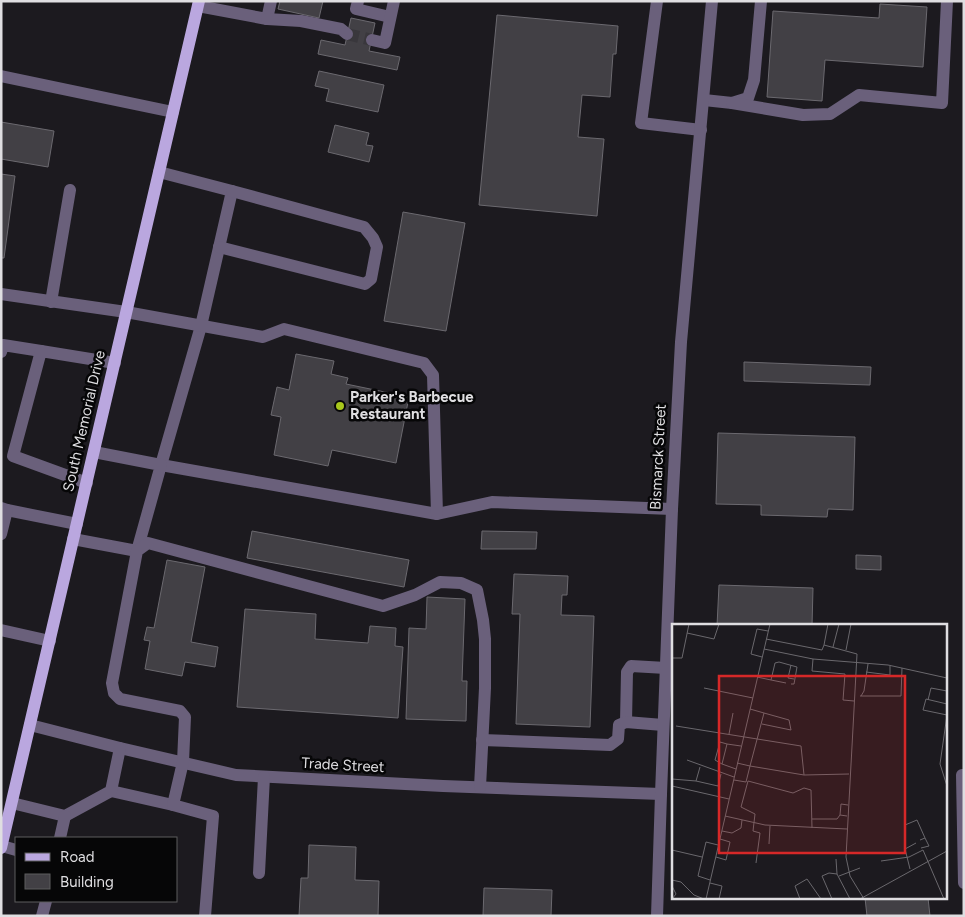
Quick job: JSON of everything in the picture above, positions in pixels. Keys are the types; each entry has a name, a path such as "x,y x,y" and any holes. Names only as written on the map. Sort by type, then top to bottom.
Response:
{"main road":[{"name":"South Memorial Drive","path":"2,847 198,4"}],"street":[{"path":"267,19 271,1"},
{"path":"358,1 356,10 390,17"},
{"path":"372,40 386,43 394,1"},
{"path":"657,1 641,123 701,130"},
{"name":"Bismarck Street","path":"657,916 680,342 712,1"},
{"path":"732,103 748,98 754,80 761,1"},
{"path":"704,100 803,115 830,114 859,95 942,103 947,1"},
{"path":"198,4 267,19 300,21 341,29 347,34"},
{"path":"1,76 173,112"},
{"path":"159,172 232,190 364,227 377,247 371,279 365,284 219,247"},
{"path":"51,302 70,190"},
{"path":"173,805 183,762 185,717 180,711 120,699 114,693 112,683 136,551 200,326 232,190"},
{"path":"1,294 126,312 263,337 284,329 424,363 433,375 437,514"},
{"path":"1,352 3,345 114,363"},
{"path":"13,456 42,351"},
{"path":"1,450 86,483"},
{"path":"94,452 437,514 492,502 672,509"},
{"path":"1,534 4,509 77,524"},
{"path":"73,539 136,551 148,544 383,606 415,596 440,582 461,583 477,590 485,639 485,688 480,787"},
{"path":"1,630 50,641"},
{"path":"626,722 627,672 631,666 666,668"},
{"path":"482,740 610,745 618,739 619,724 626,722 664,724"},
{"name":"Trade Street","path":"30,724 120,748 236,775 661,794"},
{"path":"111,791 120,748"},
{"path":"964,775 962,775 964,883"},
{"path":"259,873 264,777"},
{"path":"12,803 65,816 111,791 213,816 205,916"},
{"path":"60,837 65,816"},
{"path":"2,847 15,850"},
{"path":"42,916 46,902"}],"building":[{"path":"280,1 323,1 319,18 278,9"},
{"path":"880,4 927,7 923,67 825,60 822,101 767,97 773,11 879,18"},
{"path":"497,15 618,26 616,54 613,54 610,97 582,95 578,137 604,139 597,216 479,205"},
{"path":"351,18 375,23 369,51 400,57 397,70 318,54 321,40 345,45"},
{"path":"319,71 384,85 378,112 326,101 329,89 315,86"},
{"path":"1,122 54,131 48,167 1,159"},
{"path":"335,125 369,133 366,145 373,146 369,162 328,152"},
{"path":"1,174 15,176 4,258 1,258"},
{"path":"403,212 465,223 446,331 384,321"},
{"name":"Parker's Barbecue Restaurant","path":"296,354 334,361 331,374 348,378 346,384 409,397 396,463 332,450 328,466 274,455 281,417 271,415 277,387 289,390"},
{"path":"744,362 871,367 870,385 744,381"},
{"path":"718,433 855,437 853,510 828,509 827,517 761,515 761,505 716,504"},
{"path":"252,531 409,560 404,587 247,558"},
{"path":"482,531 537,532 536,549 481,549"},
{"path":"856,555 881,556 881,570 856,569"},
{"path":"167,560 205,567 191,642 218,647 215,667 185,662 182,676 145,669 150,641 144,640 147,627 154,628"},
{"path":"514,574 568,576 567,595 562,595 561,615 594,616 590,727 516,724 520,614 512,614"},
{"path":"719,585 813,588 812,624 717,624"},
{"path":"427,597 465,599 462,681 467,681 466,721 406,719 409,628 426,629"},
{"path":"245,609 316,614 315,639 368,643 370,626 396,628 395,646 403,647 398,718 237,707"},
{"path":"309,845 356,847 355,880 379,881 378,916 299,916 301,878 308,878"},
{"path":"484,888 552,890 551,916 483,916"},
{"path":"865,900 928,900 930,916 867,916"}],"tunnel":[{"path":"347,34 372,40"}],"place":[{"name":"Parker's Barbecue Restaurant","path":"340,406"}]}
